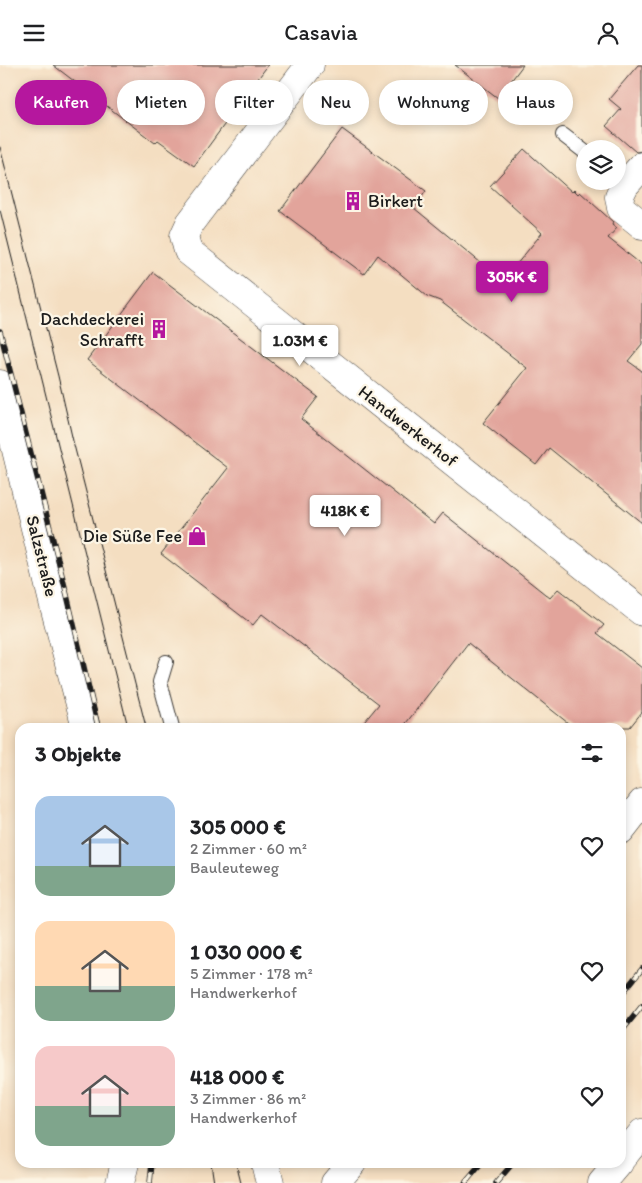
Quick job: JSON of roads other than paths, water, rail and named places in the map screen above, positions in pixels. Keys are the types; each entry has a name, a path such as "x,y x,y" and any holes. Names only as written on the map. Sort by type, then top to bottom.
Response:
{"street":[{"name":"Handwerkerhof","path":"310,65 190,223 184,236 188,251 642,612"},
{"path":"628,177 619,197 621,208 642,225"},
{"name":"Salzstraße","path":"0,384 53,602 85,723"},
{"path":"626,824 642,803"},
{"path":"626,1153 642,1133"},
{"path":"120,1183 124,1168"},
{"path":"266,1168 270,1183"},
{"path":"335,1183 348,1168"},
{"path":"602,1183 614,1168"}],"lane":[{"path":"563,135 576,146"},
{"path":"166,661 160,682 171,723"}],"tram line":[{"path":"0,147 145,723"},
{"path":"0,210 127,723"},
{"path":"212,1168 214,1183"},
{"path":"237,1168 241,1183"}],"railway":[{"path":"0,331 67,595 97,723"},
{"path":"626,989 642,969"},
{"path":"626,1026 642,1006"},
{"path":"150,1183 152,1168"},
{"path":"465,1183 478,1168"},
{"path":"496,1183 509,1168"}],"place":[{"name":"Birkert","path":"353,201"},
{"name":"Dachdeckerei Schrafft","path":"159,329"},
{"name":"Die Süße Fee","path":"197,536"}]}
